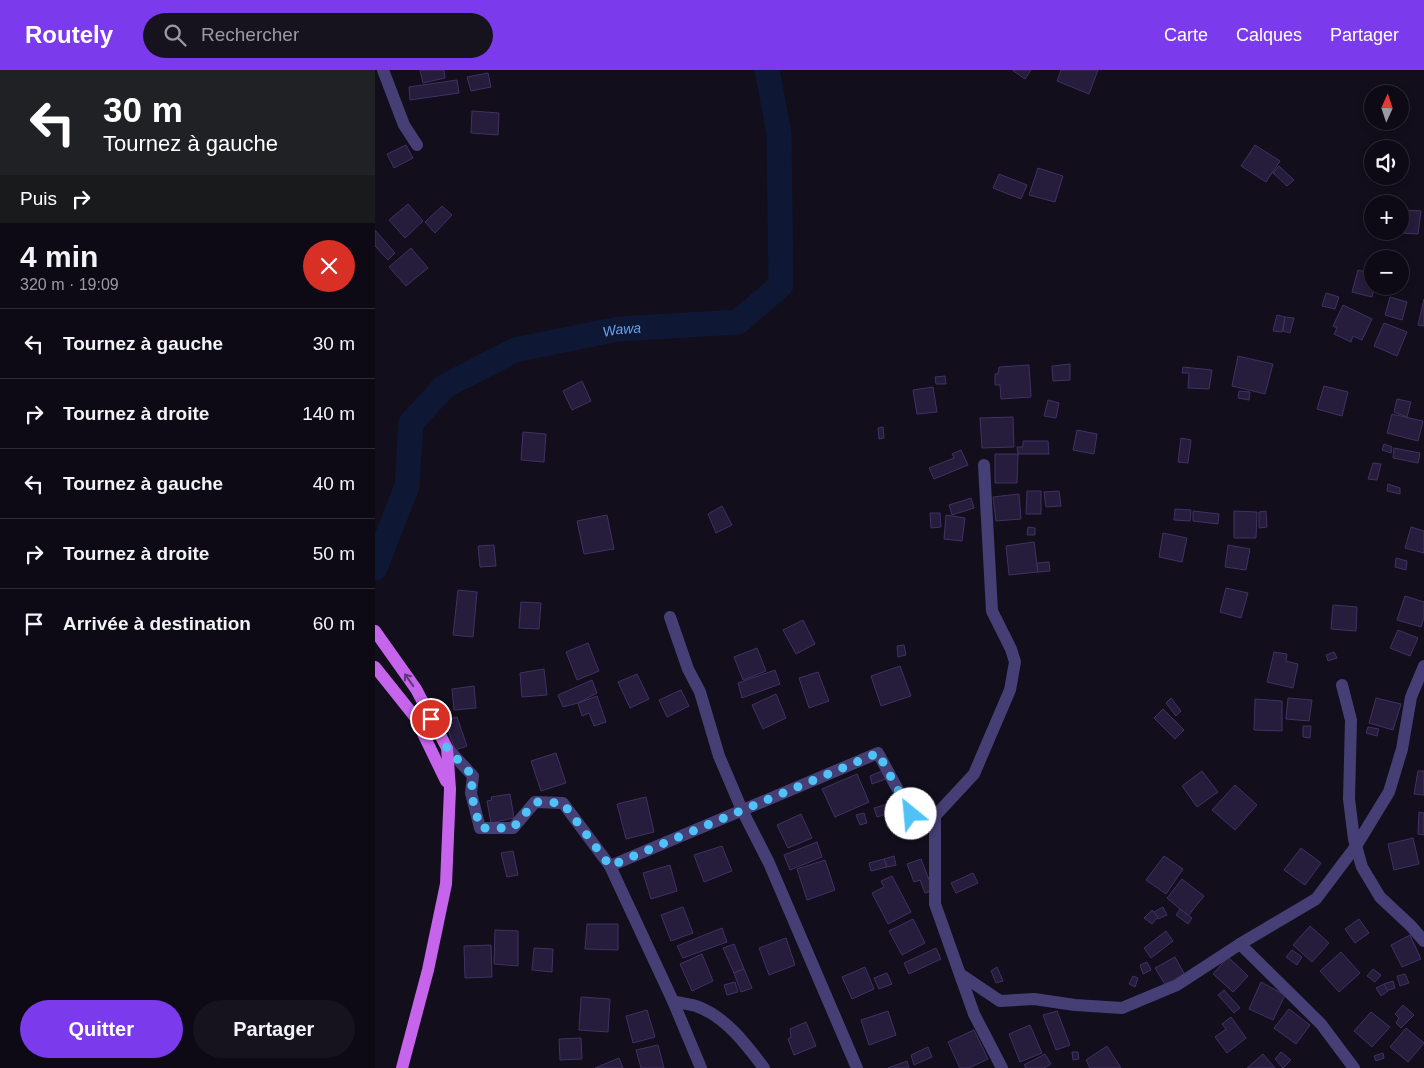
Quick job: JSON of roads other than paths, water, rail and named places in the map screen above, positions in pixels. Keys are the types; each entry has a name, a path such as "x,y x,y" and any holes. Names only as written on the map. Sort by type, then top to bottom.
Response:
{"main road":[{"path":"375,631 416,689 447,748 450,789 446,884 428,970 403,1068"},
{"path":"375,667 415,717 450,789"}],"street":[{"path":"383,70 404,125 417,144"},
{"path":"984,465 992,611 1011,649 1015,662 1011,690 974,774 953,794 935,816 935,904 974,1014 1002,1068"},
{"path":"670,617 688,669 700,692 719,756 742,810 769,864 857,1068"},
{"path":"960,974 1000,1001 1034,999 1075,1005 1122,1008 1177,985 1240,944 1316,899 1356,846 1389,792 1402,749 1411,698 1424,666"},
{"path":"1342,685 1351,720 1349,799 1356,846 1362,867 1379,897 1411,926 1424,941"},
{"path":"447,748 473,776 471,793 480,828 513,828 535,802 563,803 610,866 673,1001 701,1068"},
{"path":"610,866 878,753 911,814"},
{"path":"1240,944 1321,1024 1354,1068"},
{"path":"673,1001 697,1007 723,1022 746,1044 764,1068"}],"waterway":[{"name":"Wawa","path":"375,568 407,486 411,423 445,386 515,350 618,329 738,322 781,285 779,133 767,70"}]}
